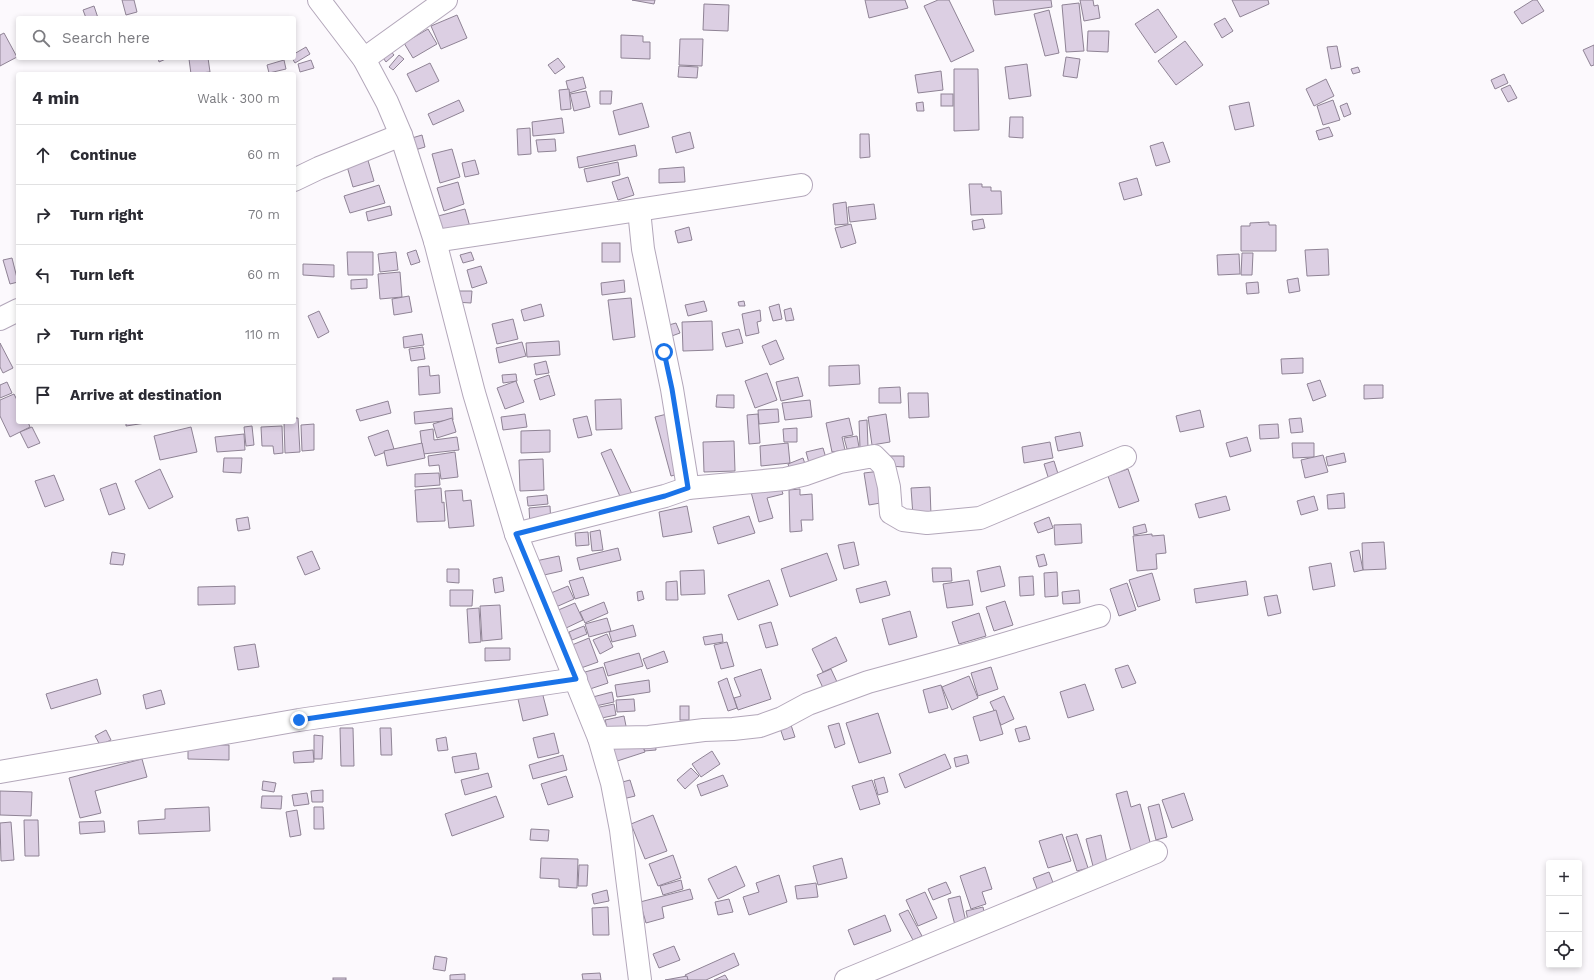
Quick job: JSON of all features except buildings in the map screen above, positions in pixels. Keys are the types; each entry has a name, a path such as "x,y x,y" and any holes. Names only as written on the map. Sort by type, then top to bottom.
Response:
{"street":[{"path":"319,0 364,59 387,102 401,135 435,241 474,393 516,534 599,738 612,783 621,830 640,980"},
{"path":"364,59 446,0"},
{"path":"296,179 319,168 401,135"},
{"path":"435,241 801,185"},
{"path":"638,210 643,249 672,389 688,488"},
{"path":"0,319 16,311"},
{"path":"516,534 665,496 688,488 785,479 806,474 840,462 874,456 884,466 889,487 891,513 903,520 927,523 980,518 1125,457"},
{"path":"599,738 648,738 704,730 760,726 782,718 808,704 868,682 974,653 1099,616"},
{"path":"0,772 299,720 576,679"},
{"path":"846,980 1156,852"}],"route":[{"path":"299,720 576,679 516,534 665,496 688,488 669,372 664,352"}]}
